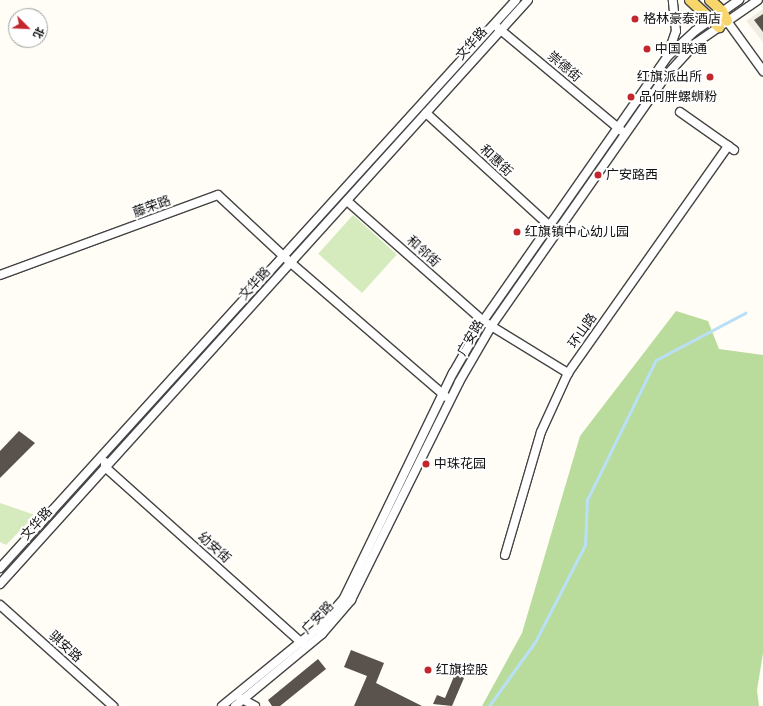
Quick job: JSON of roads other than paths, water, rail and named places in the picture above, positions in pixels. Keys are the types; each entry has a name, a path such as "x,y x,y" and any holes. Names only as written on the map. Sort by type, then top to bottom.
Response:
{"main road":[{"path":"690,0 712,19 723,24 722,11 710,0"}],"street":[{"name":"文华路","path":"0,584 288,260 516,0"},
{"name":"文华路","path":"0,568 105,454 288,260 347,200 528,0"},
{"path":"667,57 676,31 673,0"},
{"name":"广安路","path":"447,397 553,229 621,130 667,57 712,19 738,0"},
{"name":"广安路","path":"621,130 680,59 723,24 758,0"},
{"name":"崇德街","path":"494,24 621,130"},
{"path":"723,24 763,71"},
{"name":"环山路","path":"505,555 541,432 568,373 731,148 680,112"},
{"name":"和惠街","path":"426,113 553,229"},
{"name":"藤荣路","path":"0,275 218,195 288,260"},
{"name":"和邻街","path":"347,200 483,321 492,325 568,373"},
{"name":"广安路","path":"222,706 239,698 336,619 368,572 483,321 553,229"},
{"path":"288,260 447,397"},
{"path":"104,467 105,454"},
{"name":"幼安街","path":"104,467 304,644"},
{"name":"骐安路","path":"0,605 113,706"},
{"path":"239,698 254,706"},
{"name":"广安路","path":"235,706 239,698"}],"waterway":[{"path":"489,706 535,642 585,545 587,500 656,360 745,313"}],"place":[{"name":"格林豪泰酒店","path":"635,19"},
{"name":"中国联通","path":"647,49"},
{"name":"红旗派出所","path":"710,77"},
{"name":"品何胖螺蛳粉","path":"631,97"},
{"name":"广安路西","path":"598,175"},
{"name":"红旗镇中心幼儿园","path":"517,232"},
{"name":"中珠花园","path":"426,464"},
{"name":"红旗控股","path":"428,670"}]}
